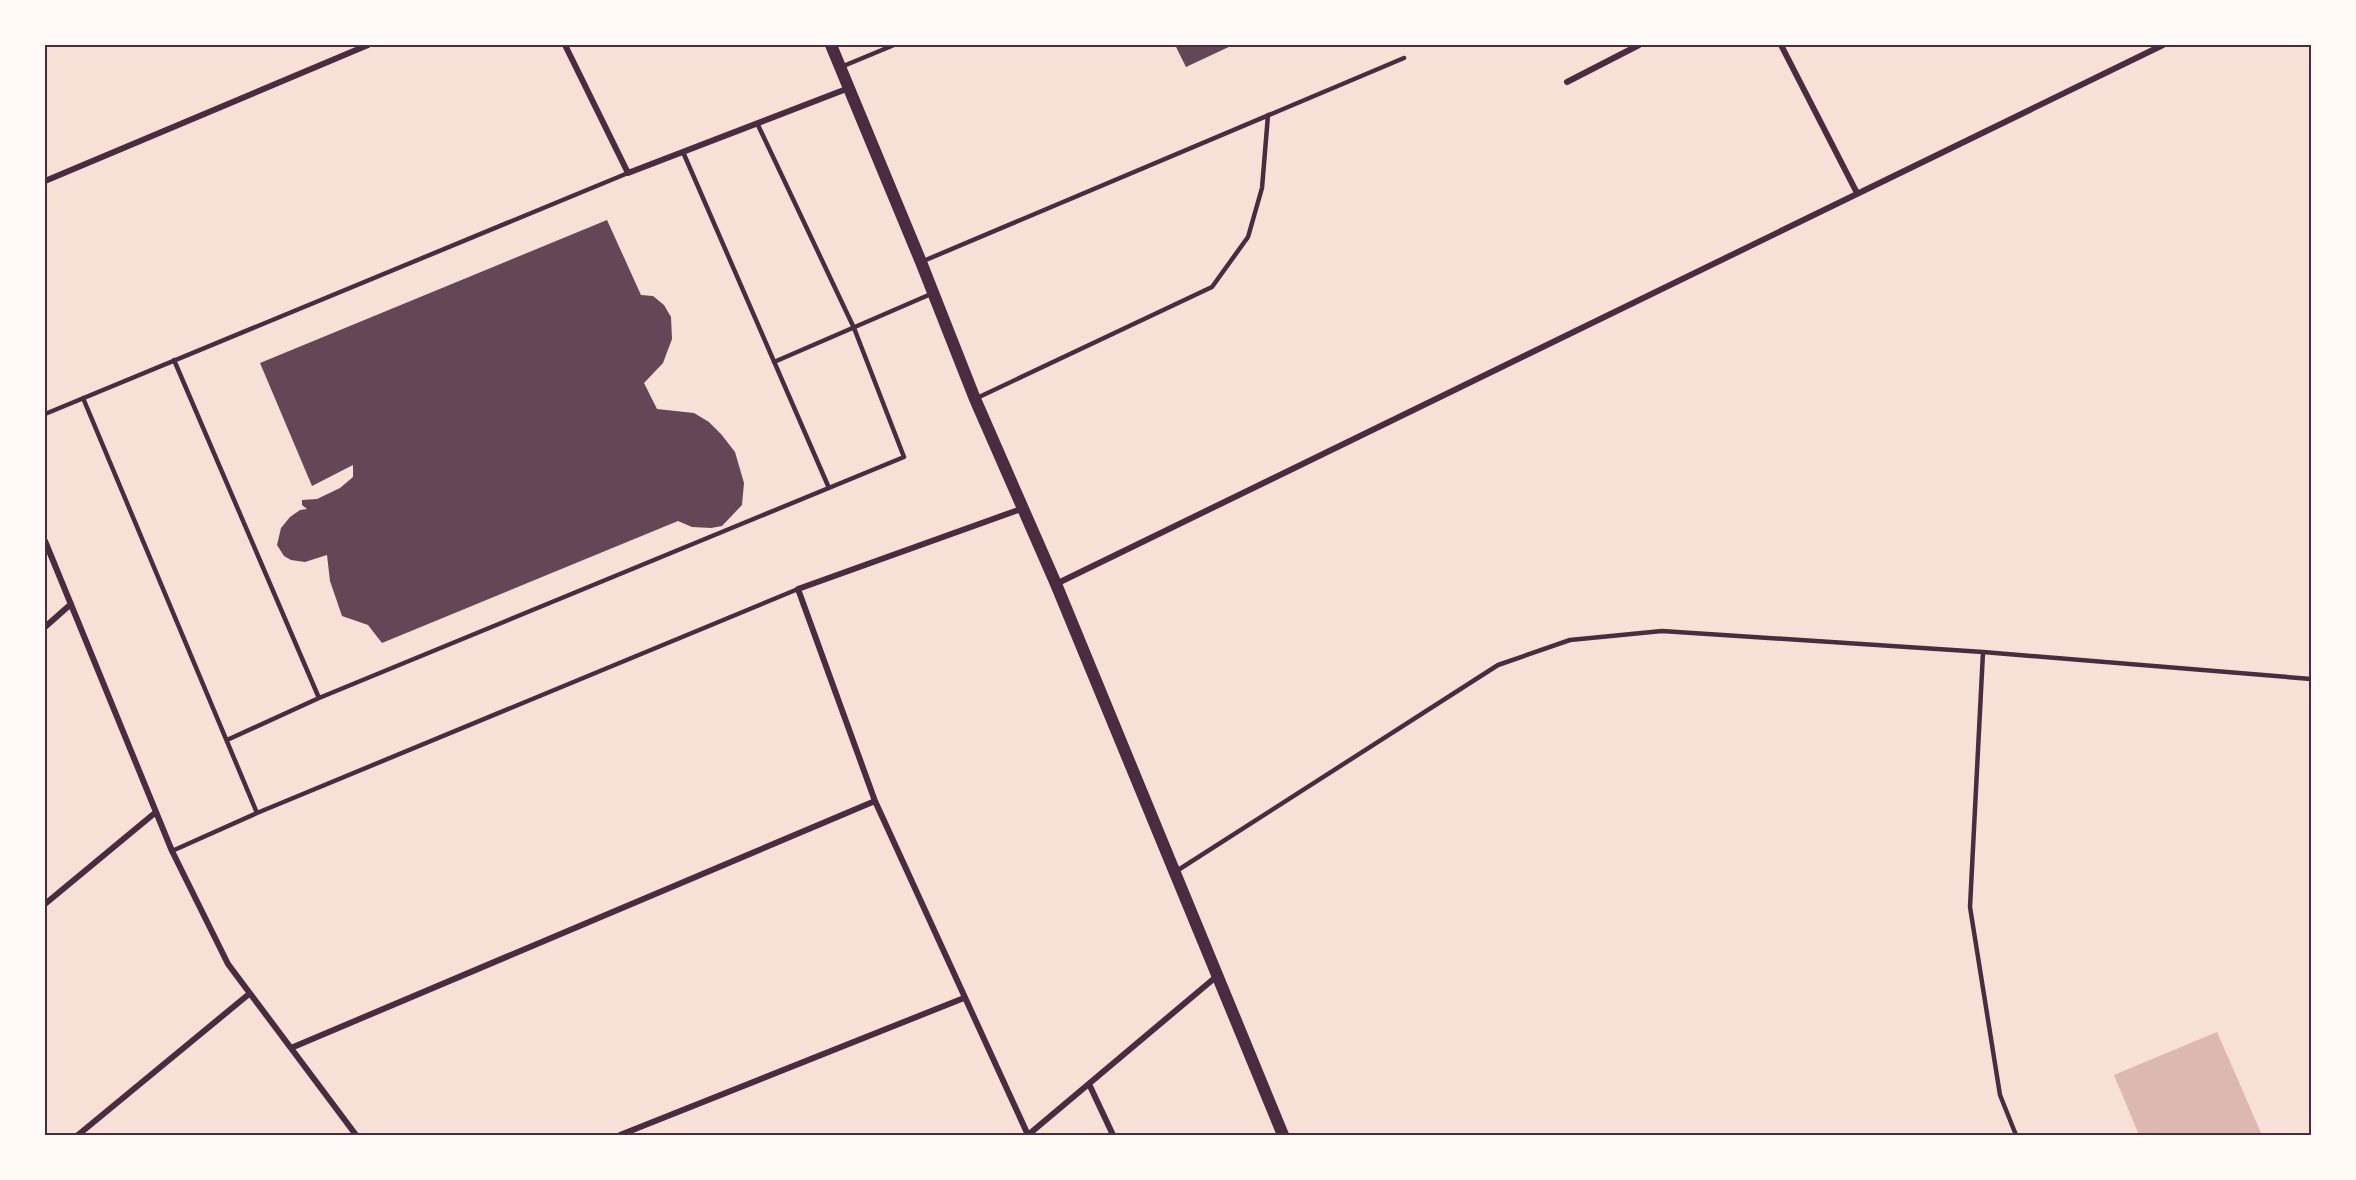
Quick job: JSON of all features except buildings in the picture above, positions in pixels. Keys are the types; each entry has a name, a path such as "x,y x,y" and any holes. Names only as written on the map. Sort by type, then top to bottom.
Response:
{"main road":[{"path":"831,45 975,399 1056,584 1283,1135"}],"street":[{"path":"45,182 368,45"},
{"path":"565,45 627,173 849,88"},
{"path":"1567,81 1639,45"},
{"path":"1781,45 1857,193"},
{"path":"1056,584 2163,45"},
{"path":"1022,509 798,589 875,801 1028,1135 1217,976"},
{"path":"45,541 172,851 228,964 356,1135"},
{"path":"45,627 71,604"},
{"path":"291,1048 875,801"},
{"path":"45,904 156,812"},
{"path":"78,1135 249,994"},
{"path":"620,1135 964,998"},
{"path":"1089,1084 1113,1135"}],"lane":[{"path":"840,67 894,45"},
{"path":"921,262 1404,58"},
{"path":"975,399 1212,287 1248,237 1262,188 1268,115"},
{"path":"227,740 319,698 904,457 854,328 757,123"},
{"path":"683,152 829,489"},
{"path":"45,414 627,173"},
{"path":"774,362 933,293"},
{"path":"174,360 319,698"},
{"path":"83,398 257,813"},
{"path":"172,851 257,813 798,589"},
{"path":"1174,872 1498,665 1570,640 1662,631 1983,651 2311,679"},
{"path":"1983,651 1971,907 2000,1095 2016,1135"}],"shaded area":[{"path":"2217,1032 2262,1135 2139,1135 2114,1075"}]}
